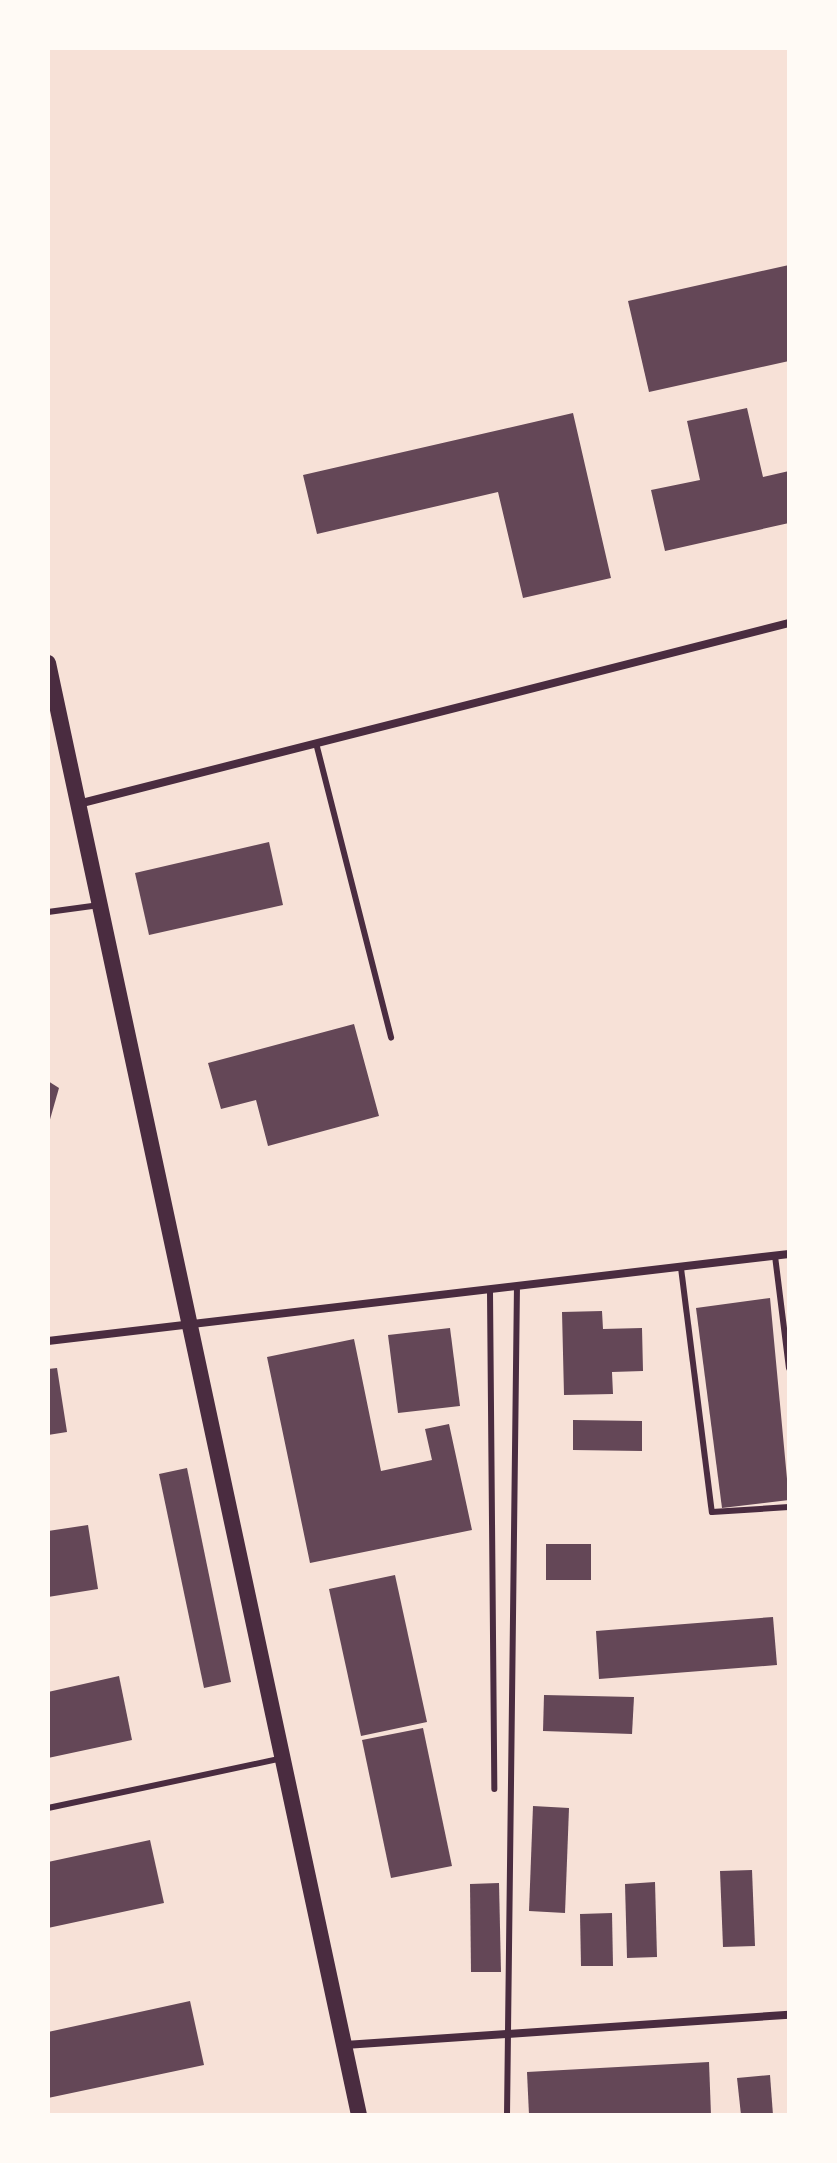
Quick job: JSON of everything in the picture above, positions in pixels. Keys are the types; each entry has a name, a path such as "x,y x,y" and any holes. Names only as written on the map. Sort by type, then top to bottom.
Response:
{"main road":[{"path":"48,663 82,803 194,1324 359,2115"}],"street":[{"path":"82,803 789,623"},
{"path":"48,1341 517,1290 789,1254"},
{"path":"344,2045 789,2015"}],"lane":[{"path":"316,743 391,1038"},
{"path":"48,912 104,904"},
{"path":"775,1256 789,1368"},
{"path":"681,1268 712,1512 789,1507"},
{"path":"507,2115 517,1290"},
{"path":"490,1292 494,1789"},
{"path":"48,1808 286,1757"}],"building":[{"path":"789,265 789,361 649,392 628,301"},
{"path":"747,408 763,477 789,471 789,523 665,551 651,490 700,480 687,421"},
{"path":"573,413 611,578 523,598 498,492 317,534 303,475"},
{"path":"269,842 283,905 149,935 135,873"},
{"path":"354,1024 379,1116 268,1146 256,1100 221,1109 208,1063"},
{"path":"48,1081 59,1088 49,1123 48,1123"},
{"path":"770,1298 789,1500 722,1508 696,1308"},
{"path":"602,1311 603,1329 642,1328 643,1371 612,1372 613,1394 564,1395 562,1312"},
{"path":"450,1328 460,1406 398,1413 388,1335"},
{"path":"354,1339 381,1471 432,1460 425,1429 449,1424 472,1530 310,1563 267,1357"},
{"path":"57,1368 67,1432 48,1435 48,1369"},
{"path":"573,1420 642,1421 642,1451 573,1450"},
{"path":"187,1468 231,1682 204,1688 159,1474"},
{"path":"88,1525 98,1589 48,1597 48,1531"},
{"path":"546,1544 591,1544 591,1580 546,1580"},
{"path":"395,1575 427,1722 361,1736 329,1589"},
{"path":"773,1617 777,1665 599,1679 596,1631"},
{"path":"119,1676 132,1740 48,1758 48,1692"},
{"path":"544,1695 634,1697 632,1734 543,1731"},
{"path":"423,1728 452,1866 391,1878 362,1740"},
{"path":"533,1806 569,1808 565,1913 529,1911"},
{"path":"150,1840 164,1903 48,1928 48,1862"},
{"path":"752,1870 755,1946 723,1947 720,1871"},
{"path":"655,1882 657,1957 627,1958 625,1884"},
{"path":"499,1883 501,1972 471,1972 470,1884"},
{"path":"612,1913 613,1966 581,1966 580,1914"},
{"path":"190,2001 204,2065 48,2098 48,2032"},
{"path":"709,2062 711,2115 529,2115 527,2072"},
{"path":"770,2075 773,2115 741,2115 737,2078"}]}
